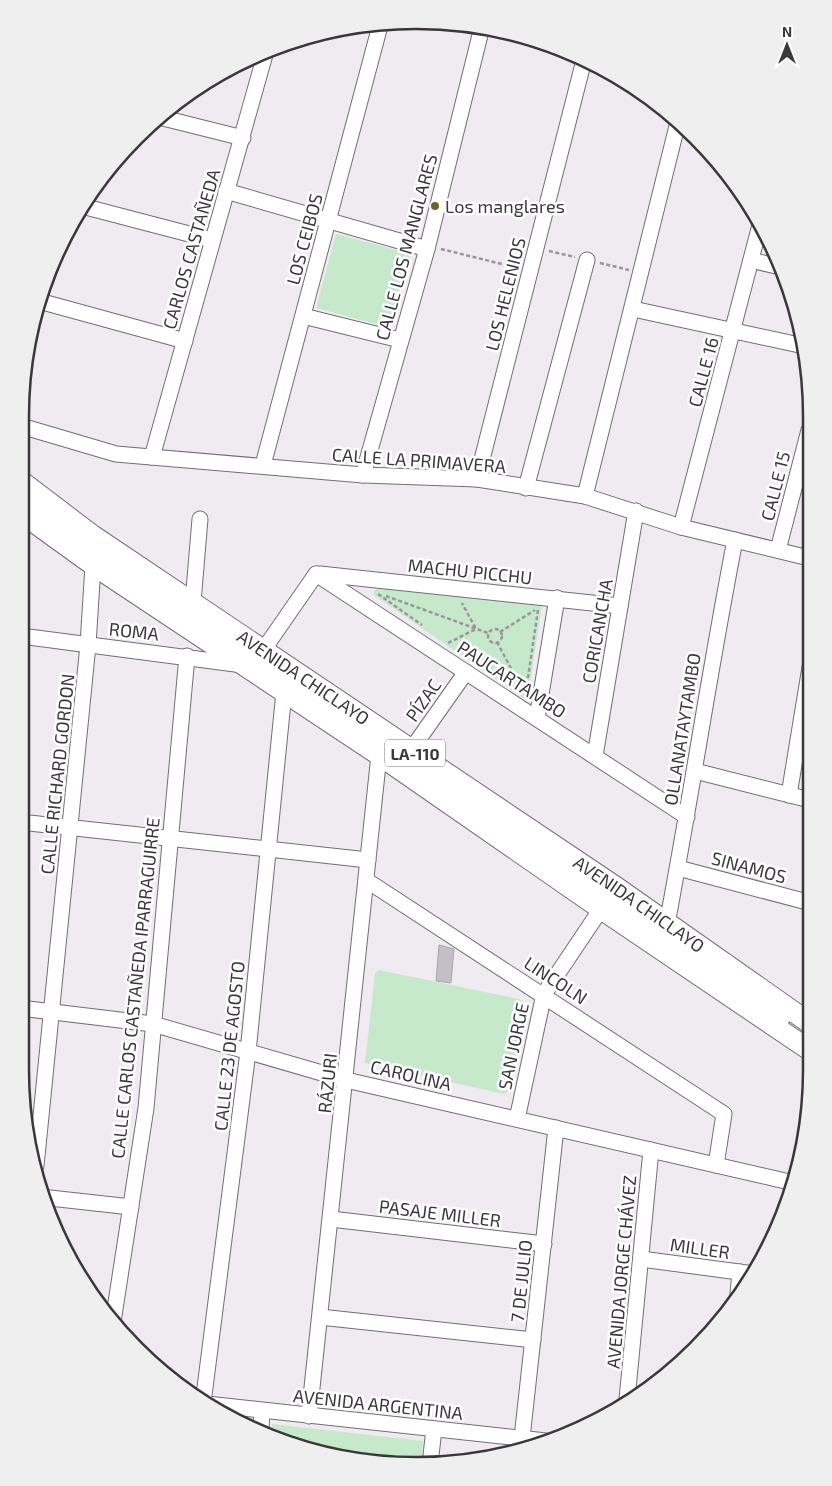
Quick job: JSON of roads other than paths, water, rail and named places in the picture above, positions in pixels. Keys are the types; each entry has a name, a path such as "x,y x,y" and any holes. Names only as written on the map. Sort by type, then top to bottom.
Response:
{"main road":[{"name":"AVENIDA CHICLAYO","path":"29,487 92,535 194,602 253,657 284,692 379,754 601,909 803,1046"},
{"name":"AVENIDA CHICLAYO","path":"29,519 93,565 253,657 298,675 616,887 803,1018"}],"street":[{"name":"LOS CEIBOS","path":"263,465 379,31"},
{"name":"CALLE LOS MANGLARES","path":"363,475 428,247 480,34"},
{"name":"CARLOS CASTAÑEDA","path":"152,457 264,60"},
{"name":"LOS HELENIOS","path":"477,479 582,67"},
{"path":"168,119 243,138"},
{"path":"585,496 676,130"},
{"path":"226,191 328,221 428,247"},
{"path":"90,208 212,240"},
{"name":"CALLE 16","path":"681,527 758,235"},
{"path":"526,488 587,260"},
{"path":"751,260 773,265"},
{"path":"46,303 185,341"},
{"path":"633,309 797,344"},
{"path":"303,316 400,340"},
{"name":"CALLE LA PRIMAVERA","path":"29,428 116,454 363,475 477,479 585,496 681,527 803,556"},
{"name":"CALLE 15","path":"778,550 803,453"},
{"name":"AVENIDA CHICLAYO","path":"29,506 253,657 803,1035"},
{"name":"CORICANCHA","path":"595,756 636,511"},
{"path":"194,602 200,519"},
{"name":"OLLANATAYTAMBO","path":"667,924 695,771 712,657 735,540"},
{"name":"CALLE RICHARD GORDON","path":"37,1152 88,645 93,565"},
{"path":"253,657 316,574"},
{"name":"MACHU PICCHU","path":"316,574 620,606"},
{"name":"PAUCARTAMBO","path":"316,574 687,817"},
{"path":"537,718 557,598"},
{"name":"ROMA","path":"29,637 188,656 253,657"},
{"name":"CALLE CARLOS CASTAÑEDA IPARRAGUIRRE","path":"114,1313 146,1108 169,838 188,656"},
{"name":"PÍZAC","path":"411,750 466,672"},
{"name":"CALLE 23 DE AGOSTO","path":"204,1394 248,1052 284,692"},
{"path":"789,795 803,710"},
{"name":"RÁZURI","path":"309,1416 379,754"},
{"path":"695,771 803,798"},
{"path":"29,823 368,860"},
{"name":"SINAMOS","path":"678,868 803,901"},
{"name":"LINCOLN","path":"366,880 544,994 724,1114 716,1165"},
{"name":"SAN JORGE","path":"517,1119 544,994 601,909"},
{"name":"CAROLINA","path":"29,1009 153,1024 346,1080 787,1181"},
{"name":"7 DE JULIO","path":"522,1438 556,1128"},
{"name":"AVENIDA JORGE CHÁVEZ","path":"627,1394 651,1150"},
{"path":"51,1199 131,1207"},
{"name":"PASAJE MILLER","path":"331,1219 544,1244"},
{"name":"MILLER","path":"641,1258 746,1273"},
{"path":"320,1317 533,1340"},
{"name":"AVENIDA ARGENTINA","path":"224,1406 532,1439"},
{"path":"261,1425 262,1411"},
{"path":"431,1456 434,1429"}],"place":[{"name":"Los manglares","path":"435,206"}]}
